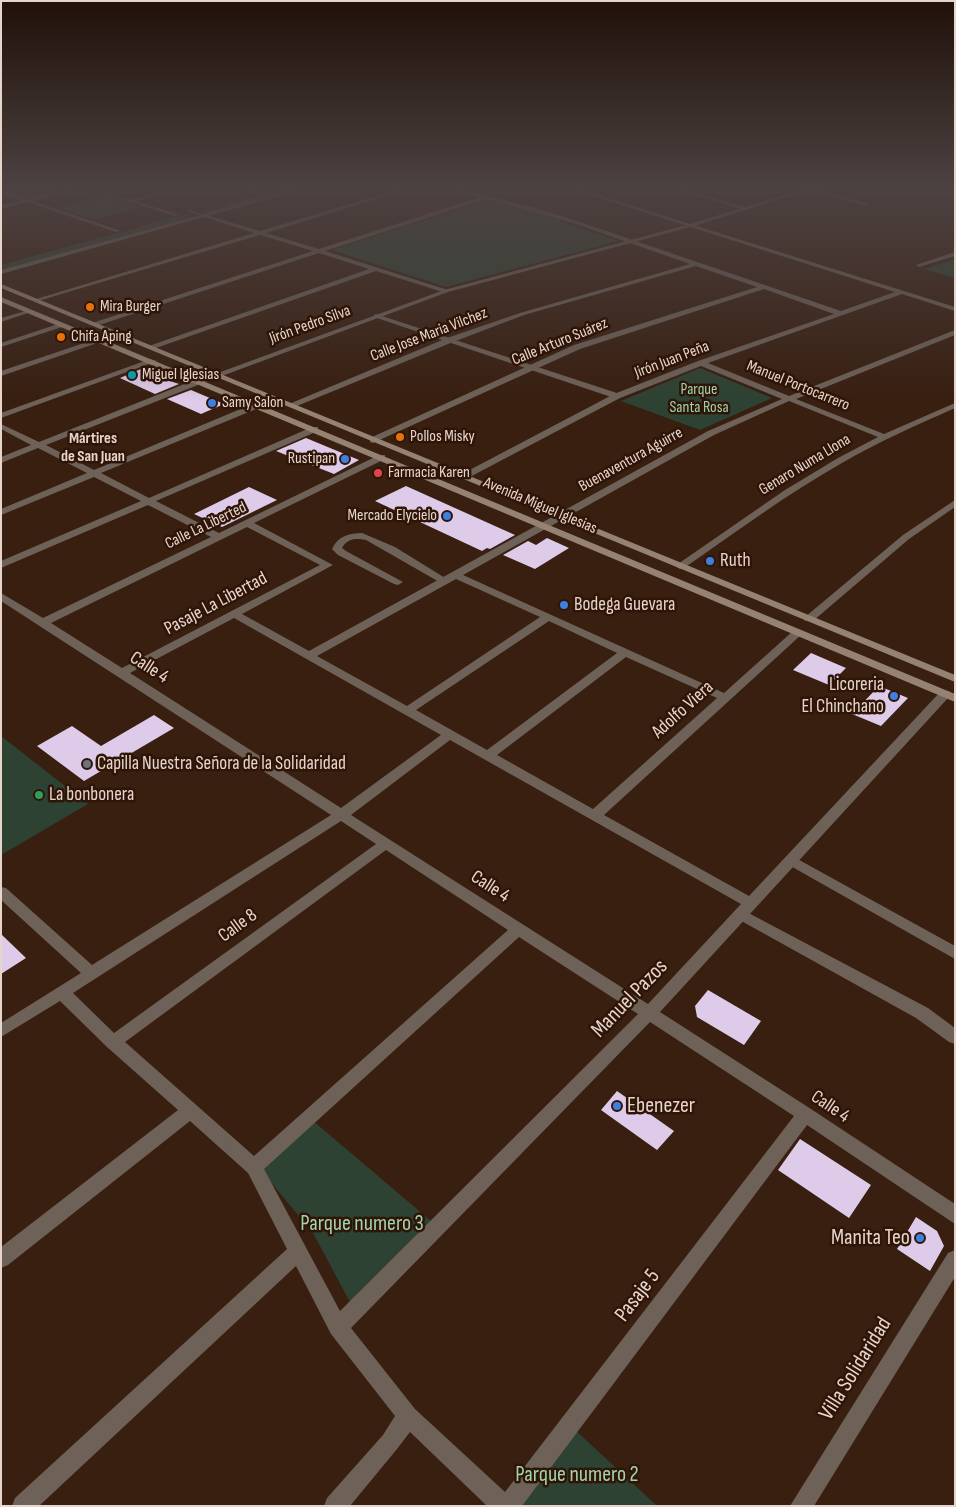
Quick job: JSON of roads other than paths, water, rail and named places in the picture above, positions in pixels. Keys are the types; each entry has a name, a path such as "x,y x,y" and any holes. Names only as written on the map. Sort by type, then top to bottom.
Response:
{"main road":[{"name":"Avenida Miguel Iglesias","path":"1,286 955,679"},
{"name":"Avenida Miguel Iglesias","path":"2,299 950,696"}],"street":[{"path":"1,272 43,260"},
{"path":"36,300 169,260"},
{"path":"93,324 292,260"},
{"path":"346,260 446,291"},
{"name":"Jirón Pedro Silva","path":"1,460 200,381 446,291 562,260"},
{"path":"684,260 839,313"},
{"path":"803,260 955,309"},
{"path":"919,265 934,260"},
{"name":"Calle Jose Maria Vilchez","path":"292,406 450,340 522,314 695,264"},
{"path":"150,347 375,269"},
{"name":"Calle Arturo Suárez","path":"373,440 577,347 764,287"},
{"name":"Jirón Juan Peña","path":"463,477 617,396 839,313 902,292"},
{"path":"1,320 31,311"},
{"path":"376,316 617,396"},
{"path":"1,345 64,325"},
{"name":"Buenaventura Aguirre","path":"309,656 711,433 955,332"},
{"path":"1,374 102,340"},
{"path":"1,416 153,362"},
{"name":"Manuel Portocarrero","path":"702,363 788,400 884,437"},
{"path":"1,512 258,405"},
{"name":"Genaro Numa Llona","path":"680,566 766,506 826,469 884,437 955,405"},
{"path":"1,426 219,536"},
{"path":"1,565 315,429"},
{"name":"Calle La Liberted","path":"42,623 382,457"},
{"path":"809,619 906,537 955,503"},
{"name":"Pasaje La Libertad","path":"120,674 328,565 247,523"},
{"path":"398,582 342,553 337,549 338,544 343,539 352,536 370,538 445,581"},
{"path":"456,575 724,697"},
{"name":"Calle 4","path":"4,601 42,623 386,843 805,1114 955,1215"},
{"path":"234,614 595,815 922,1013 955,1037"},
{"path":"407,711 548,617"},
{"name":"Adolfo Viera","path":"595,815 797,633"},
{"path":"488,756 625,652"},
{"name":"Manuel Pazos","path":"338,1327 649,1013 746,908 950,696"},
{"path":"1,1031 341,815 449,735"},
{"name":"Calle 8","path":"113,1042 386,843"},
{"path":"792,861 955,953"},
{"path":"1,892 90,973"},
{"path":"254,1168 518,929"},
{"path":"61,992 113,1042 254,1168 338,1327 408,1416 503,1506"},
{"path":"1,1259 189,1111"},
{"name":"Pasaje 5","path":"508,1506 805,1114"},
{"path":"23,1506 297,1252"},
{"name":"Villa Solidaridad","path":"800,1506 955,1259"},
{"path":"335,1506 390,1442 408,1416"}],"place":[{"name":"Mira Burger","path":"90,307"},
{"name":"Chifa Aping","path":"61,337"},
{"name":"Miguel Iglesias","path":"132,375"},
{"name":"Samy Salon","path":"212,403"},
{"name":"Pollos Misky","path":"400,437"},
{"name":"Rustipan","path":"345,459"},
{"name":"Farmacia Karen","path":"378,473"},
{"name":"Mercado Elycielo","path":"447,516"},
{"name":"Ruth","path":"710,561"},
{"name":"Bodega Guevara","path":"564,605"},
{"name":"Licoreria El Chinchano","path":"894,696"},
{"name":"Capilla Nuestra Señora de la Solidaridad","path":"87,764"},
{"name":"La bonbonera","path":"39,795"},
{"name":"Ebenezer","path":"617,1106"},
{"name":"Manita Teo","path":"920,1238"}],"district":[{"name":"Mártires de San Juan","path":"93,448"}],"park label":[{"name":"Parque Santa Rosa","path":"699,399"},
{"name":"Parque numero 3","path":"362,1224"},
{"name":"Parque numero 2","path":"577,1475"}]}
